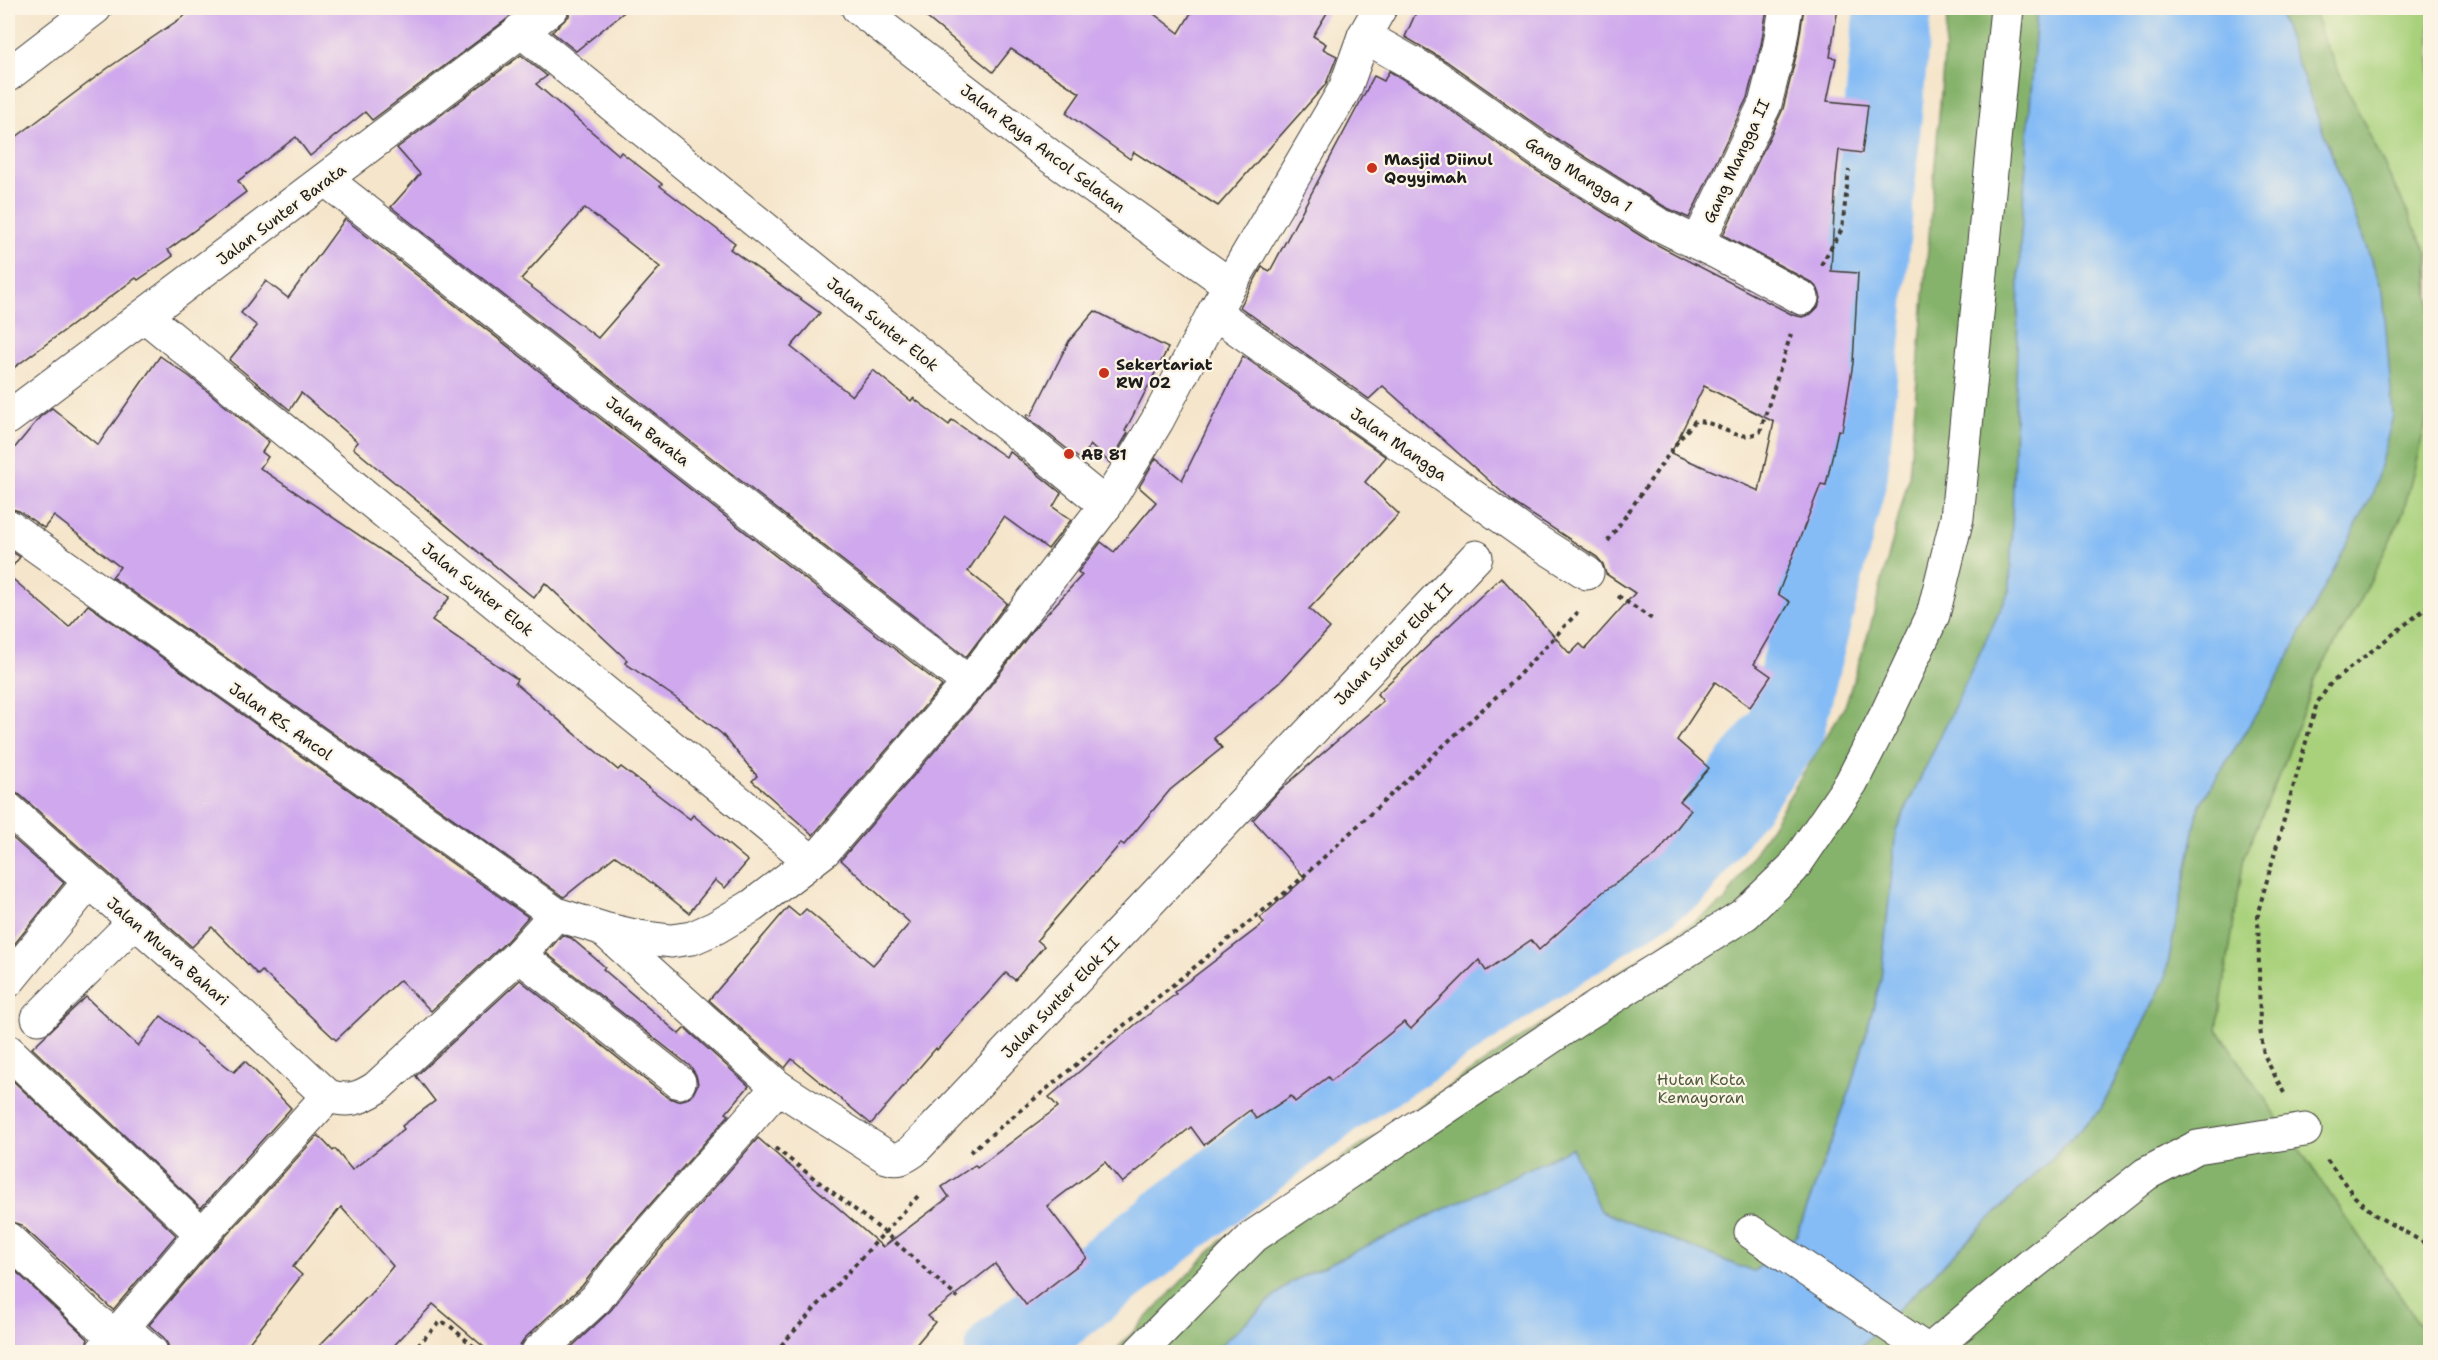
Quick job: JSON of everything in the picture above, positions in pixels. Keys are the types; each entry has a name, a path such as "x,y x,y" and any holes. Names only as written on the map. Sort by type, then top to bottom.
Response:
{"street":[{"path":"8,75 95,8"},
{"name":"Jalan Sunter Barata","path":"8,418 552,8"},
{"path":"113,1339 202,1234 328,1095 351,1100 376,1088 519,955 556,914 604,929 671,941 692,938 715,928 753,906 824,851 969,683 1106,506 1157,421 1222,298 1345,89 1364,36 1380,8"},
{"name":"Gang Mangga II","path":"1698,243 1765,104 1779,49 1786,8"},
{"path":"1140,1353 1254,1236 1578,1019 1745,914 1793,868 1851,783 1933,615 1957,518 2007,8"},
{"name":"Jalan Raya Ancol Selatan","path":"872,11 1222,298"},
{"name":"Jalan Sunter Elok","path":"520,30 1106,506"},
{"name":"Gang Mangga 1","path":"1364,36 1435,76 1539,150 1656,223 1802,298"},
{"name":"Jalan Barata","path":"326,180 969,683"},
{"name":"Jalan Mangga","path":"1222,298 1530,537 1595,579"},
{"name":"Jalan Sunter Elok","path":"145,316 811,861"},
{"name":"Jalan RS. Ancol","path":"8,526 556,914"},
{"name":"Jalan Sunter Elok II","path":"604,929 778,1087 886,1157 895,1160 903,1158 913,1151 1476,557"},
{"name":"Jalan Muara Bahari","path":"8,809 328,1095"},
{"path":"8,981 89,882"},
{"path":"38,1018 135,921"},
{"path":"519,955 679,1082"},
{"path":"8,1052 202,1234"},
{"path":"537,1353 596,1299 622,1263 778,1087"},
{"path":"1763,1241 1929,1352 2032,1264 2146,1174 2197,1147 2305,1130"},
{"path":"8,1239 113,1339 151,1353"}],"path":[{"path":"965,1156 1293,886 1514,681 1595,579 1596,557 1678,441 1695,421 1704,421 1740,436 1750,436 1760,432 1802,298 1842,229 1849,170"},
{"path":"1595,579 1652,618"},
{"path":"2430,604 2331,683 2317,703 2258,912 2259,1029 2264,1055 2305,1130 2355,1197 2375,1215 2430,1246"},
{"path":"744,1125 884,1232 958,1298"},
{"path":"775,1353 920,1193"},
{"path":"411,1353 441,1321 450,1326 480,1353"}],"green space":[{"name":"Hutan Kota Kemayoran","path":"1948,8 2037,8 2020,249 2010,589 1896,830 1881,979 1852,1085 1797,1235 1753,1272 1600,1211 1572,1149 1291,1282 1213,1352 1114,1352 1222,1239 1725,901 1845,706 1870,628 1909,476"},
{"path":"2277,8 2313,8 2323,39 2427,253 2430,305 2430,407 2403,513 2361,600 2315,678 2285,761 2244,857 2217,1029 2430,1340 2430,1352 1855,1352 2101,1109 2165,979 2199,806 2273,687 2383,292"},
{"path":"2313,8 2430,8 2430,305 2426,253 2323,39"},
{"path":"2430,407 2430,1340 2217,1029 2244,857 2285,761 2315,678 2361,600 2403,513"}],"water":[{"path":"2037,8 2277,8 2383,292 2393,416 2373,493 2273,687 2199,806 2165,979 2101,1109 1855,1352 1213,1352 1291,1282 1572,1148 1600,1211 1753,1272 1797,1235 1852,1085 1881,979 1896,830 2010,589 2020,249"}],"building":[{"path":"196,8 522,8 372,120 365,112 310,156 296,137 238,181 246,192 168,250 173,256 138,280 136,278 8,372 8,143 108,68"},
{"path":"570,8 629,8 576,51 552,32 569,16"},
{"path":"915,8 1146,8 1179,33 1194,8 1330,8 1313,36 1326,44 1323,49 1337,56 1326,84 1218,206 1134,152 1130,159 1066,113 1080,93 1011,49 993,72"},
{"path":"1418,8 1767,8 1761,45 1747,98 1689,218 1665,207 1549,134 1446,61 1405,37"},
{"path":"1804,8 1838,8 1830,57 1836,58 1827,101 1868,105 1862,153 1839,150 1836,177 1831,271 1858,273 1853,363 1842,431 1838,430 1826,485 1821,484 1778,594 1790,602 1754,664 1771,676 1750,707 1715,682 1677,740 1709,768 1680,801 1691,810 1656,855 1603,892 1539,950 1531,940 1486,971 1479,960 1411,1029 1404,1022 1331,1081 1328,1077 1295,1102 1291,1096 1256,1119 1250,1110 1204,1145 1191,1127 1122,1183 1105,1162 1047,1206 1087,1258 1026,1305 995,1264 928,1316 935,1322 909,1353 565,1353 611,1310 638,1275 758,1138 883,1247 949,1197 942,1187 975,1165 977,1168 1058,1107 1049,1097 1136,1024 1176,994 1174,992 1264,923 1260,918 1305,878 1253,820 1279,791 1383,701 1377,694 1501,577 1570,654 1580,644 1585,649 1635,593 1606,574 1603,564 1597,557 1514,503 1383,386 1369,399 1240,307 1262,267 1270,271 1374,76 1384,81 1389,71 1425,92 1529,166 1646,239 1793,315 1802,317 1811,314 1818,307 1821,298 1818,289 1811,282 1723,235 1783,109 1797,52","holes":["1704,386 1774,422 1759,491 1671,453"]},
{"path":"521,55 547,76 536,84 619,155 621,152 662,184 660,186 735,243 730,249 820,313 791,347 852,396 873,370 911,401 913,398 949,425 952,420 1006,457 1009,451 1061,493 1053,507 1071,520 1048,549 1004,517 968,571 1007,603 966,657 391,207 420,174 397,148","holes":["585,208 660,267 598,338 521,279"]},
{"path":"345,219 942,686 813,835 752,781 757,776 722,734 676,698 625,663 627,660 545,583 534,598 353,448 358,442 301,393 290,410 229,360 257,326 241,313 266,281 288,298"},
{"name":"Sekertariat RW 02","path":"1095,311 1168,348 1125,431 1128,433 1110,463 1090,445 1081,460 1027,417 1028,414 1031,416 1069,341"},
{"path":"160,356 190,377 269,442 262,452 268,457 260,468 450,597 432,620 517,679 515,683 618,770 621,767 690,819 693,815 748,861 725,888 715,880 689,913 615,856 564,897 112,577 120,567 54,516 44,528 19,511 8,508 8,456 40,417 52,408 98,445"},
{"path":"1243,356 1386,457 1365,482 1399,514 1309,609 1330,628 1281,681 1214,738 1222,748 1170,790 1124,845 1121,843 1037,940 1044,946 1015,980 1006,973 937,1050 936,1048 871,1124 792,1059 785,1068 709,1000 788,907 799,916 806,909 873,965 910,923 841,860 983,695 1036,626 1082,575 1078,572 1101,542 1114,552 1156,502 1139,487 1156,458 1182,480"},
{"path":"8,549 20,557 8,572"},
{"path":"8,575 69,627 88,605 528,917 506,942 431,1011 400,980 336,1040 262,971 258,975 212,927 192,947 20,795 8,791"},
{"path":"8,834 64,883 8,952"},
{"path":"562,935 571,938 605,967 603,969 679,1034 685,1028 749,1086 726,1113 729,1115 609,1251 582,1286 525,1338 520,1346 520,1353 491,1353 433,1304 387,1353 312,1353 373,1291 393,1266 341,1207 293,1267 302,1275 241,1353 169,1353 164,1338 149,1325 203,1261 318,1135 333,1151 335,1149 352,1170 404,1129 402,1126 435,1101 416,1076 520,980 667,1097 677,1101 693,1094 698,1084 691,1067 546,953"},
{"path":"86,997 138,1046 161,1016 234,1072 245,1061 291,1108 201,1208 32,1048"},
{"path":"8,1076 176,1235 113,1310 21,1225 8,1221"},
{"path":"8,1264 88,1339 84,1353 8,1353"}],"waterway":[{"path":"1004,1352 1333,1099 1676,874 1785,729 1849,473 1893,8"}],"place":[{"name":"Masjid Diinul Qoyyimah","path":"1372,168"},
{"name":"Sekertariat RW 02","path":"1104,373"},
{"name":"AB 81","path":"1069,454"}]}
